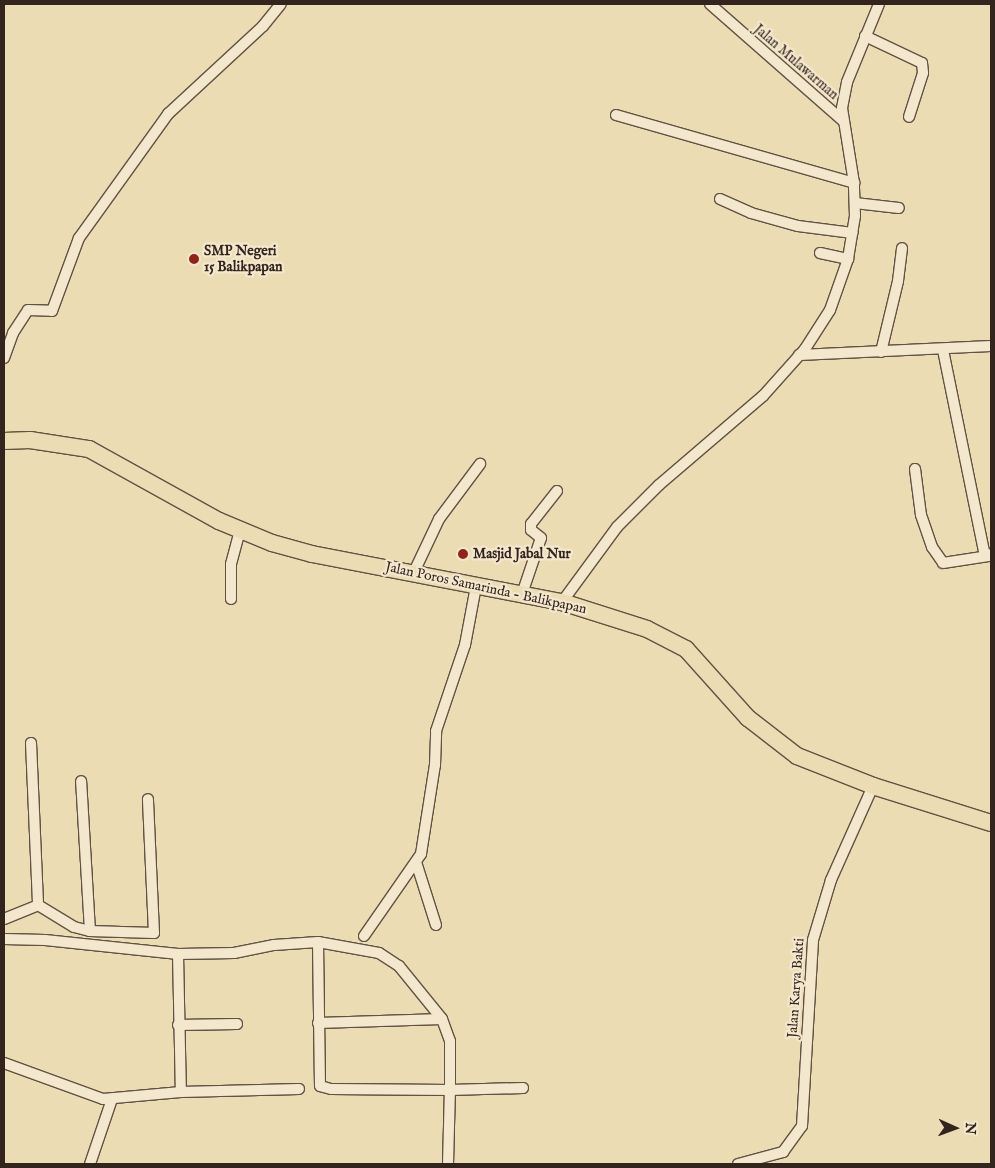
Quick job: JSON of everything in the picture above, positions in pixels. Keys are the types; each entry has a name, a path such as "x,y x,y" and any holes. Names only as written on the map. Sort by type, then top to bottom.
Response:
{"highway":[{"name":"Jalan Poros Samarinda - Balikpapan","path":"4,441 50,442 89,448 240,531 312,554 414,572 603,612 674,641 695,658 748,718 782,747 820,766 873,786 991,823"}],"street":[{"path":"4,358 13,333 28,310 52,311 79,238 168,114 256,32 281,4"},
{"name":"Jalan Mulawarman","path":"710,4 843,121"},
{"path":"562,602 617,527 659,485 763,396 799,355 830,310 848,259 853,232 854,183 843,121 847,82 879,4"},
{"path":"865,36 922,63 923,73 908,117"},
{"path":"616,115 854,183"},
{"path":"720,200 751,213 798,226 853,232"},
{"path":"855,203 899,208"},
{"path":"880,352 898,281 902,248"},
{"path":"820,253 848,259"},
{"path":"799,355 943,350 991,346"},
{"path":"943,350 984,552 990,556"},
{"path":"414,572 439,519 480,464"},
{"path":"915,469 921,515 932,547 943,563 990,556"},
{"path":"522,594 541,538 532,530 531,524 557,491"},
{"path":"230,599 231,564 240,531"},
{"path":"364,936 416,862 424,843 435,765 436,731 465,645 476,586"},
{"path":"31,743 38,905"},
{"path":"81,781 90,931"},
{"name":"Jalan Karya Bakti","path":"738,1164 783,1152 802,1126 813,940 831,880 873,786"},
{"path":"38,905 74,927 90,931 154,933 148,799"},
{"path":"416,862 436,925"},
{"path":"4,919 38,905"},
{"path":"4,939 45,940 178,954 234,953 274,945 318,942 360,948 389,959 413,980 442,1019 450,1041 448,1164"},
{"path":"318,942 319,1079 323,1088 450,1090 523,1088"},
{"path":"178,954 178,1025 181,1092"},
{"path":"318,1023 442,1019"},
{"path":"178,1025 237,1024"},
{"path":"4,1063 72,1090 112,1099 181,1092 299,1089"},
{"path":"90,1164 112,1099"}],"place":[{"name":"SMP Negeri 15 Balikpapan","path":"194,259"},
{"name":"Masjid Jabal Nur","path":"463,554"}]}
